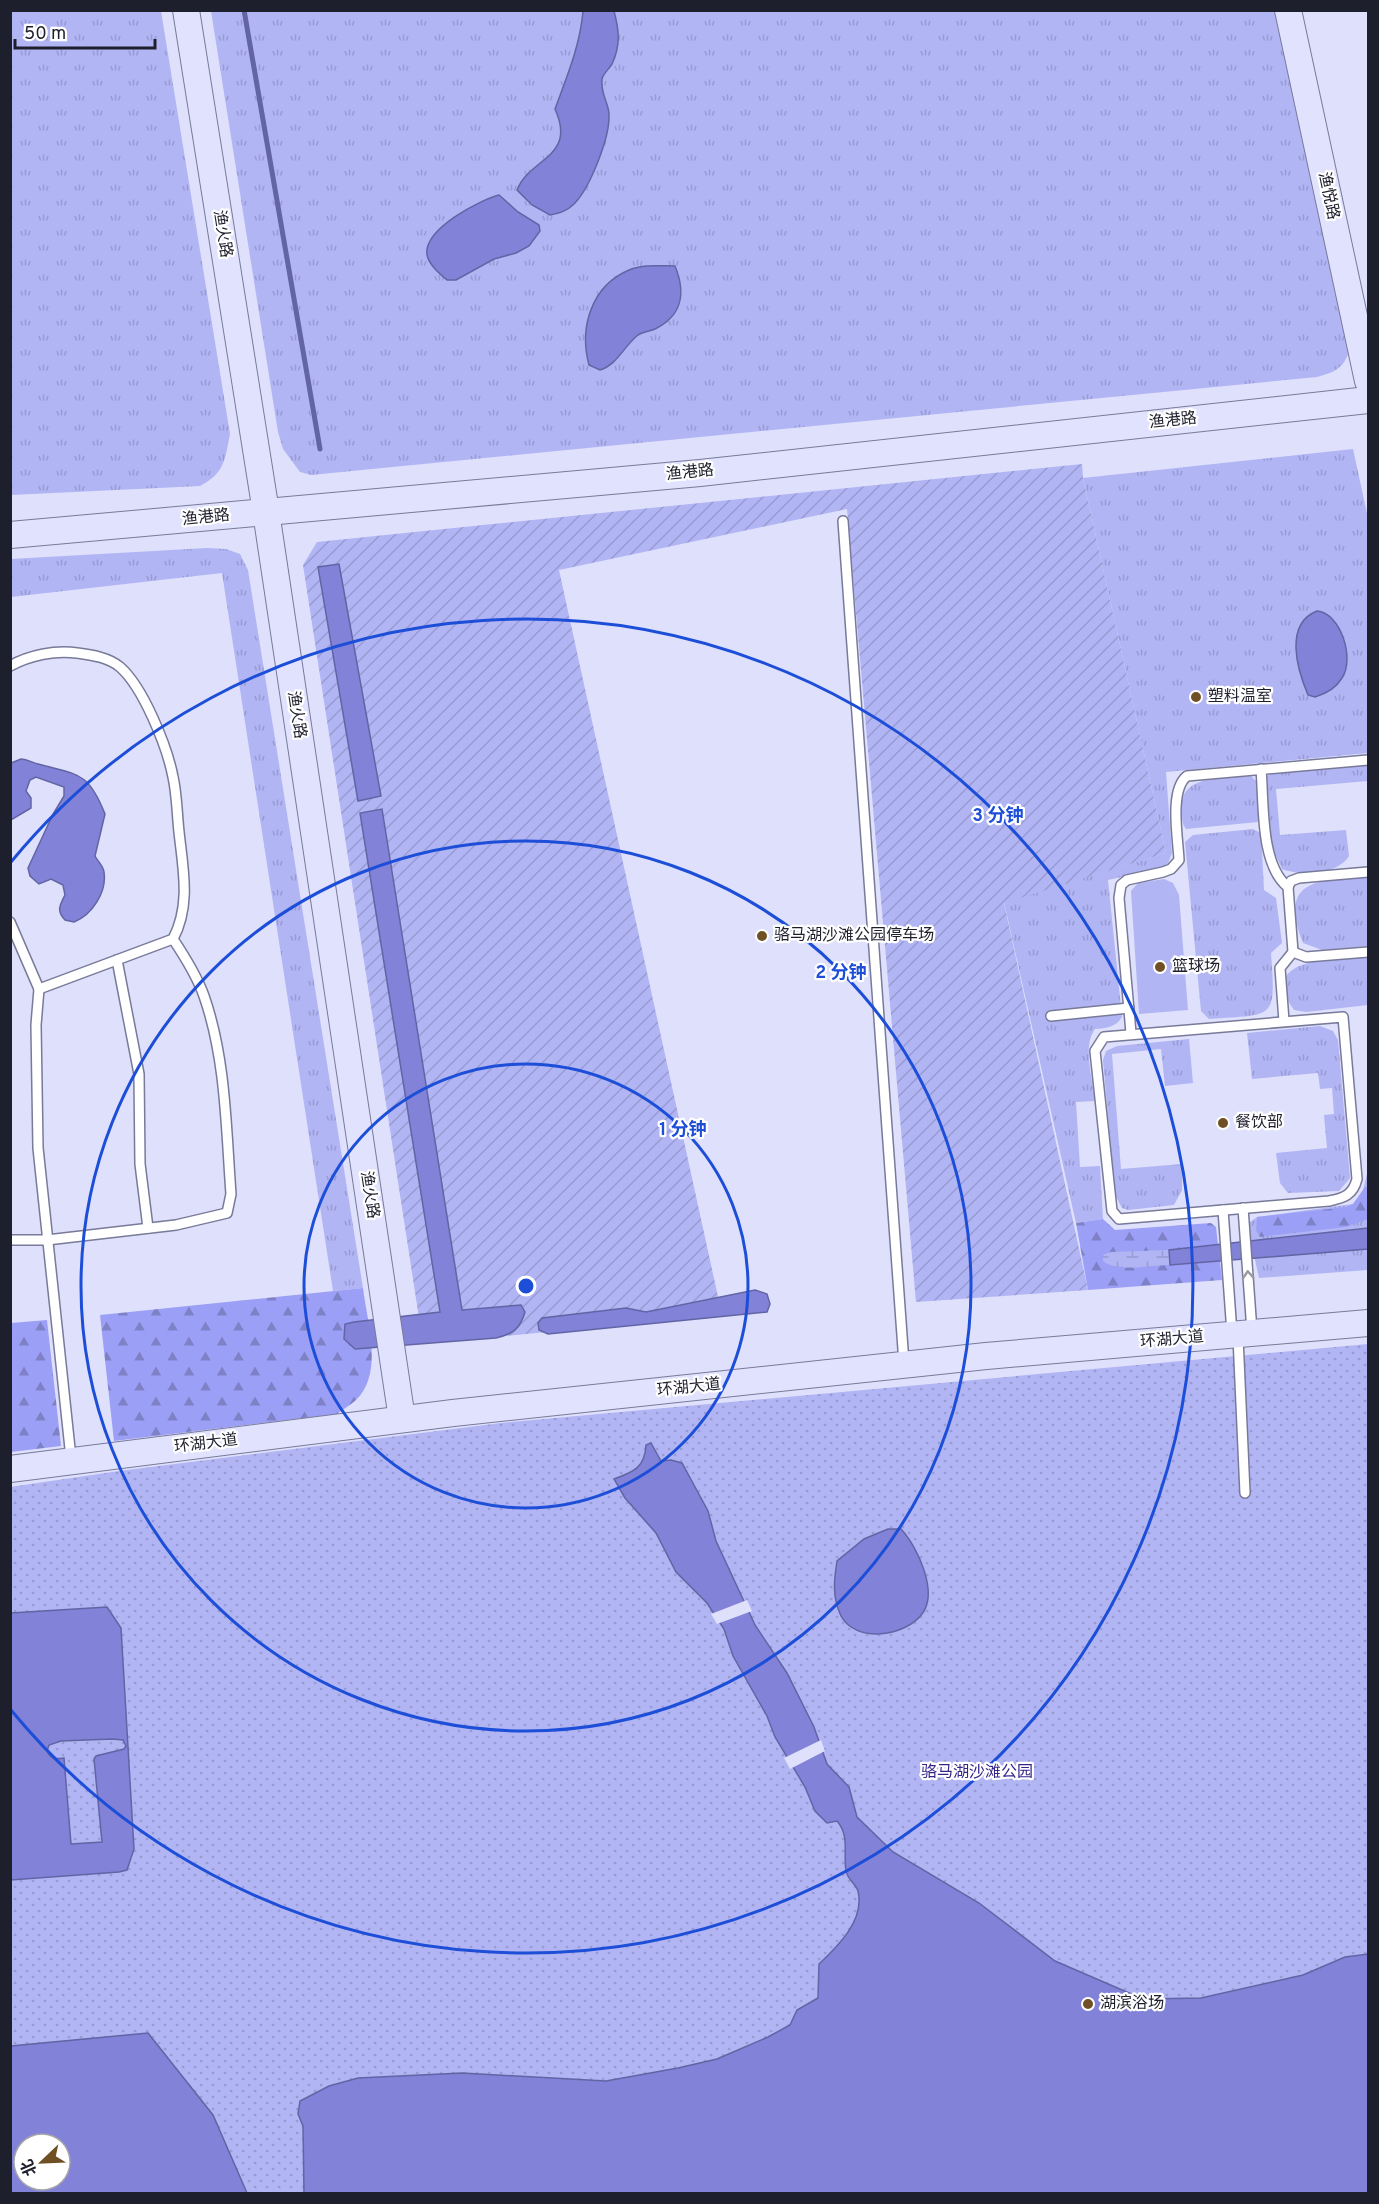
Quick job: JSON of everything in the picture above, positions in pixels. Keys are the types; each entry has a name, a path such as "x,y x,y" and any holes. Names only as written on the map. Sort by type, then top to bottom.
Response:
{"street":[{"name":"渔火路","path":"186,10 266,512 402,1419"},
{"name":"渔悦路","path":"1288,10 1368,381"},
{"name":"渔港路","path":"10,535 700,473 1368,400"},
{"name":"环湖大道","path":"10,1469 402,1419 904,1365 1368,1323"}],"lane":[{"path":"843,521 904,1365"},
{"path":"10,666 41,654 68,651 97,656 118,665 134,681 156,727 173,776 186,903 182,922 173,939 39,989"},
{"path":"1131,1033 1119,898 1121,885 1127,880 1172,869 1179,860 1176,794 1179,782 1187,776 1368,760"},
{"path":"1261,770 1269,859 1275,875 1288,887"},
{"path":"1284,1021 1280,968 1293,952 1288,887 1291,881 1299,878 1368,873"},
{"path":"10,922 39,989 36,1025 36,1095 47,1240 71,1461"},
{"path":"10,1240 47,1240 148,1228 227,1213 231,1194 221,1067 204,996 188,962 173,939"},
{"path":"1293,952 1306,957 1368,952"},
{"path":"117,960 139,1074 140,1164 148,1228"},
{"path":"1051,1016 1129,1008"},
{"path":"1343,1017 1357,1179 1354,1189 1340,1199 1119,1219 1112,1212 1095,1051 1104,1036 1284,1021 1343,1017"},
{"path":"1243,1208 1240,1334 1245,1493"},
{"path":"1223,1210 1240,1334"}],"green space":[{"path":"11,10 161,11 230,434 225,458 219,470 215,476 200,486 11,495"},
{"path":"211,11 1279,11 1350,348 1339,368 1317,377 311,475 300,472 283,449 278,432"},
{"path":"1353,449 1368,518 1368,753 1166,772 1172,853 1168,863 1162,868 1108,880 1122,1017 1107,1028 1095,1029 1091,1036 1089,1054 1095,1101 1076,1102 1080,1167 1100,1166 1103,1219 1076,1223 1004,902 1166,853 1083,478"},
{"path":"1082,464 1083,478 1166,853 1004,903 1088,1290 916,1302 847,509 559,570 722,1315 423,1344 303,565 317,542"},
{"path":"207,548 226,549 240,554 248,570 363,1288 333,1291 222,573 11,597 11,559"},
{"path":"1368,764 1368,781 1276,789 1280,835 1346,830 1349,856 1336,867 1318,872 1299,873 1282,869 1271,845 1267,776 1273,773"},
{"path":"1251,776 1256,781 1260,819 1258,822 1186,829 1184,827 1183,796 1189,789 1207,780"},
{"path":"1253,829 1261,833 1264,890 1276,898 1282,943 1271,953 1273,991 1271,1002 1267,1010 1259,1014 1209,1019 1201,1011 1185,842 1193,835"},
{"path":"1368,876 1368,946 1322,950 1303,943 1296,921 1295,905 1299,894 1319,882"},
{"name":"篮球场","path":"1164,879 1173,883 1179,895 1188,1010 1139,1014 1131,891 1138,883"},
{"path":"1368,957 1368,1005 1306,1012 1294,1010 1285,992 1285,979 1292,970 1321,960"},
{"path":"1320,1026 1333,1031 1338,1040 1350,1178 1339,1191 1288,1193 1280,1183 1276,1153 1327,1148 1324,1115 1334,1114 1332,1088 1320,1089 1318,1073 1252,1079 1247,1033"},
{"path":"1189,1039 1193,1083 1165,1086 1161,1049 1112,1054 1121,1169 1182,1164 1182,1190 1174,1205 1128,1210 1122,1208 1115,1195 1103,1060 1106,1051 1117,1046"},
{"path":"1368,1170 1368,1270 1259,1278 1248,1228 1250,1222 1257,1217 1353,1204 1362,1194"},
{"path":"1365,1187 1368,1187 1368,1219 1346,1227 1260,1237 1256,1230 1257,1217 1346,1207 1353,1204"},
{"path":"1103,1219 1115,1230 1211,1223 1216,1227 1222,1280 1088,1290 1076,1223"},
{"path":"1169,1250 1170,1265 1126,1268 1109,1265 1103,1261 1103,1255 1111,1252"},
{"path":"363,1288 372,1347 372,1362 365,1389 356,1400 337,1414 114,1441 100,1315"},
{"path":"47,1320 61,1446 11,1452 11,1323"},
{"name":"骆马湖沙滩公园","path":"1368,1344 1368,2138 578,2193 11,2193 10,1487 501,1423"}],"shaded area":[{"path":"583,11 614,11 616,18 617,50 612,64 602,79 602,89 609,111 608,124 598,162 580,196 569,208 550,215 532,205 517,190 523,179 549,156 560,138 560,125 555,109 576,49"},
{"path":"499,195 518,212 539,225 540,231 529,246 516,253 494,259 456,280 447,280 428,259 428,245 434,235 467,209"},
{"path":"675,266 681,294 677,310 671,317 655,329 638,335 606,368 600,370 589,365 586,351 587,323 597,297 605,286 616,277 634,268"},
{"path":"339,564 381,796 358,801 318,567"},
{"path":"1317,611 1333,620 1339,628 1347,660 1346,670 1340,682 1315,697 1308,695 1300,673 1296,648 1300,626 1307,617"},
{"path":"21,759 80,777 93,790 105,814 95,856 103,870 101,895 87,914 74,922 65,920 60,914 60,905 65,895 63,885 51,879 39,884 30,876 28,868 64,796 64,787 36,777 30,780 26,791 31,798 31,808 11,820 11,763"},
{"path":"382,809 462,1310 521,1305 525,1312 521,1323 515,1330 496,1338 355,1349 344,1339 345,1324 440,1312 360,813"},
{"path":"1368,1228 1368,1249 1170,1265 1169,1250"},
{"path":"755,1290 767,1294 770,1304 767,1312 548,1334 539,1330 538,1323 542,1318 626,1308 646,1312"},
{"name":"湖滨浴场","path":"651,1443 661,1461 671,1460 682,1463 708,1511 716,1541 755,1625 787,1673 814,1727 827,1764 849,1787 857,1817 893,1852 979,1903 1055,1961 1143,1999 1201,1998 1303,1975 1345,1957 1368,1954 1368,2193 304,2193 303,2126 298,2114 300,2101 329,2086 358,2078 462,2073 606,2081 717,2059 790,2025 797,2010 818,1998 819,1964 842,1941 854,1922 858,1912 858,1891 847,1874 845,1839 841,1827 837,1821 827,1823 815,1811 805,1787 775,1737 767,1716 733,1656 724,1629 707,1603 676,1572 656,1533 625,1498 614,1479 637,1468 643,1459 646,1445"},
{"path":"888,1529 901,1529 913,1546 927,1582 927,1605 915,1622 905,1628 881,1634 858,1631 848,1625 838,1609 835,1595 837,1561 864,1539"},
{"path":"107,1607 121,1628 134,1849 127,1870 11,1880 11,1613","holes":["123,1740 126,1746 124,1749 96,1756 94,1759 102,1842 71,1844 64,1758 56,1759 50,1756 47,1751 49,1745 61,1741"]},
{"path":"148,2033 213,2115 247,2193 11,2193 11,2046"}],"pier":[{"path":"747,1600 752,1611 717,1624 711,1614"},
{"path":"821,1740 825,1751 790,1769 784,1758"}],"waterway":[{"path":"244,10 320,449"}],"place":[{"name":"塑料温室","path":"1196,697"},
{"name":"骆马湖沙滩公园停车场","path":"762,936"},
{"name":"篮球场","path":"1160,967"},
{"name":"餐饮部","path":"1223,1123"},
{"name":"湖滨浴场","path":"1088,2004"}]}
